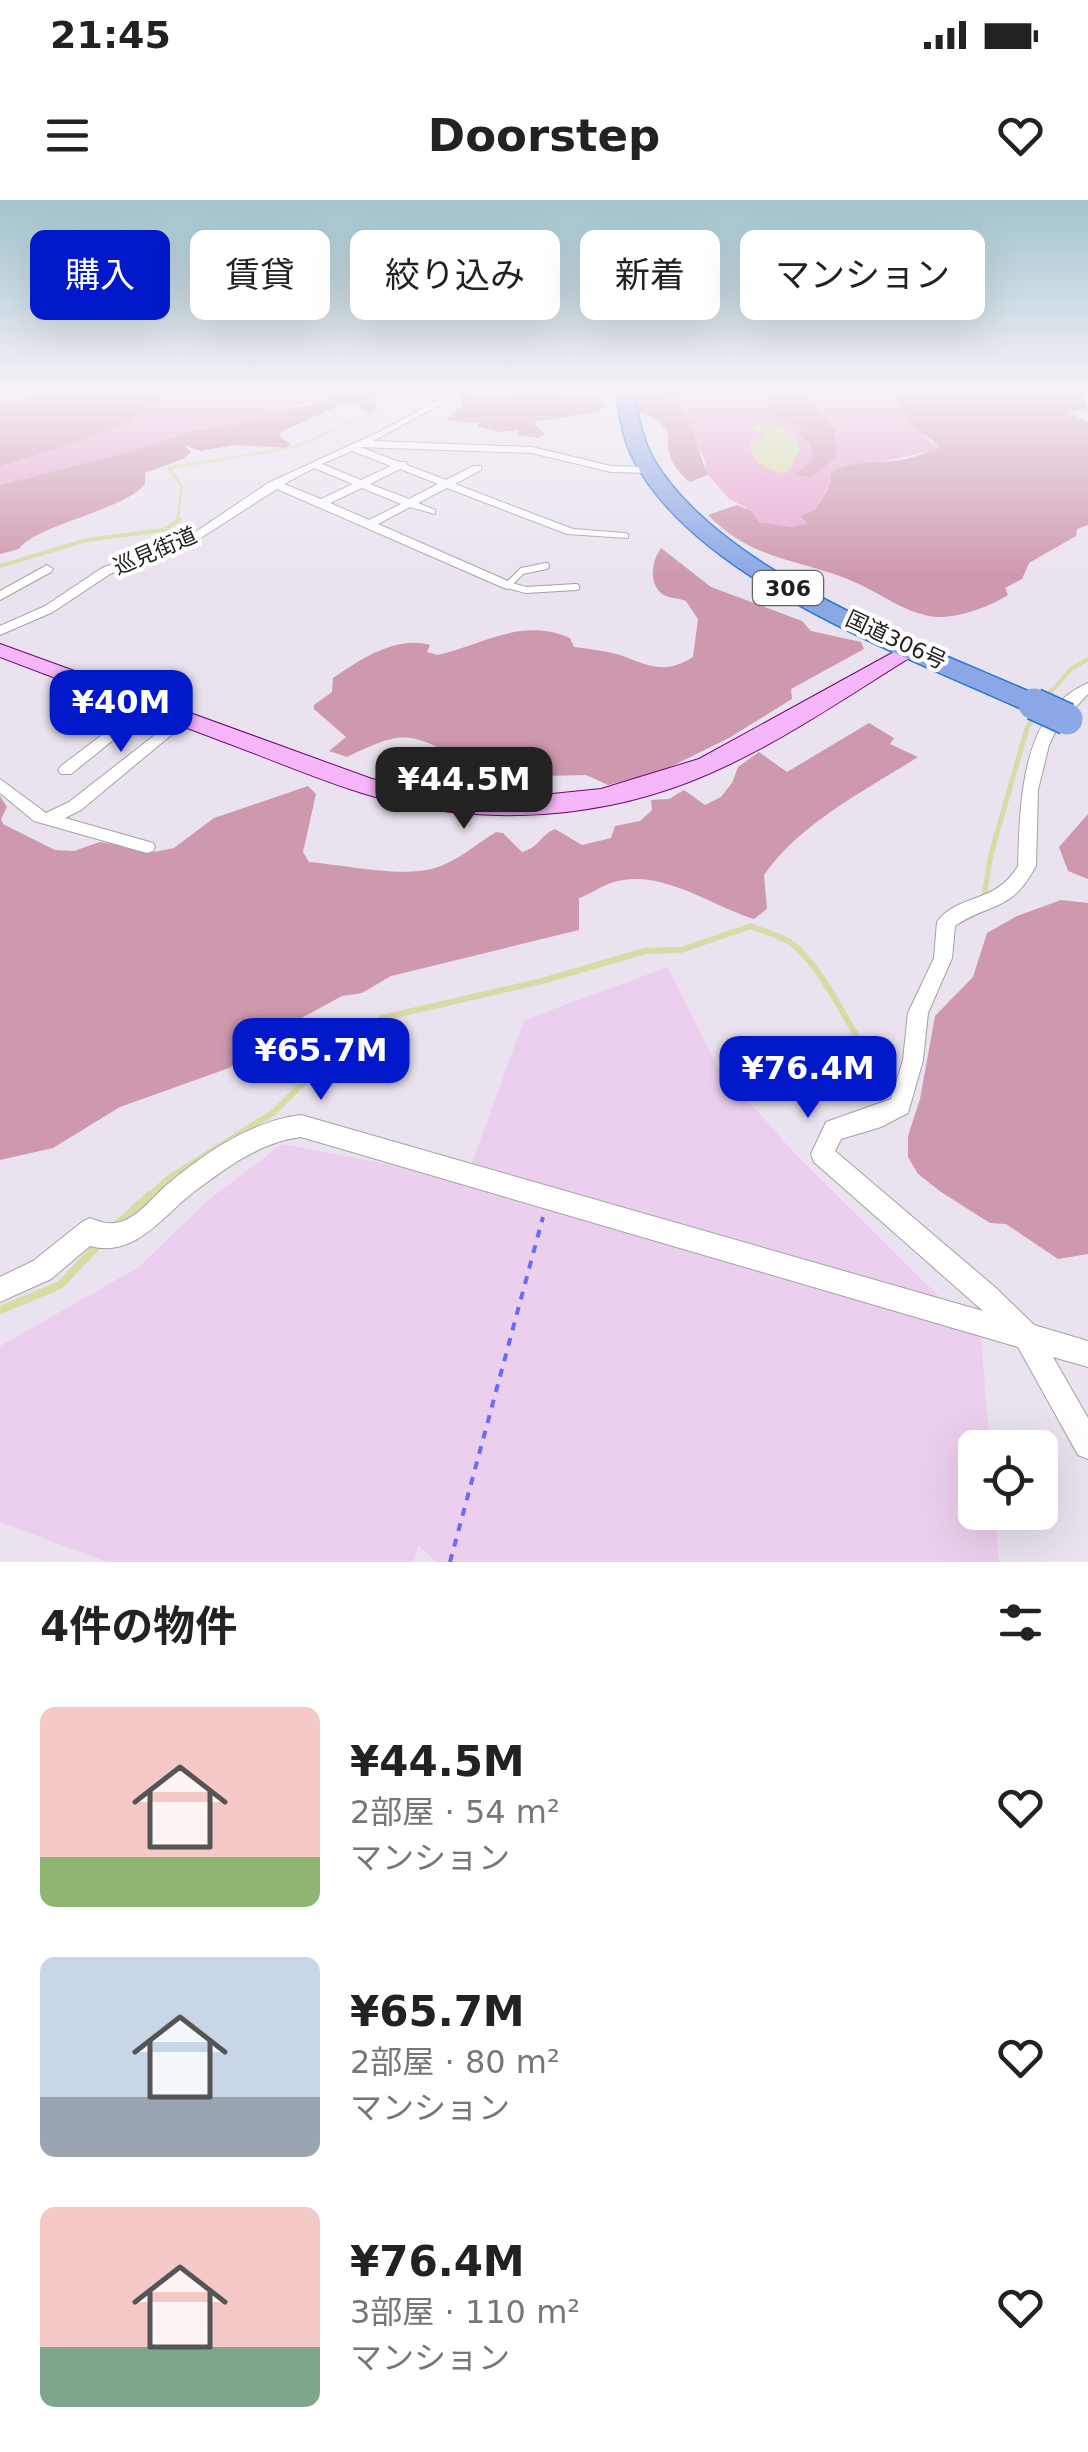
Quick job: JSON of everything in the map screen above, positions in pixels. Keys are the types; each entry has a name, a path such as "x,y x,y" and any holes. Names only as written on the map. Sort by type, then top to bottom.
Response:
{"highway":[{"name":"国道306号","path":"640,451 649,470 691,520 750,564 810,600 1078,723"}],"street":[{"name":"巡見街道","path":"0,631 49,609 106,571 192,540 272,485 345,451"},
{"path":"366,451 571,532 624,536"},
{"path":"320,504 430,451"},
{"path":"534,451 611,469 649,470"},
{"path":"313,464 432,512"},
{"path":"368,525 477,468"},
{"path":"272,485 505,585"},
{"path":"1,594 48,568"},
{"path":"0,650 354,782 419,800 477,806 556,804 638,790 679,777 744,745 912,648"},
{"path":"1088,687 1072,698 1040,740 1023,875 996,902 953,916 943,930 943,958 918,1014 914,1060 900,1106 834,1130 822,1154 988,1298 1027,1337 1088,1445"},
{"path":"66,770 148,705"},
{"path":"50,818 75,806 183,718"},
{"path":"0,784 31,812 146,847"},
{"path":"0,1290 42,1270 90,1230 96,1236 122,1234 202,1174 264,1136 290,1126 312,1128 1088,1354"}],"lane":[{"path":"505,585 522,571 546,566"},
{"path":"505,585 526,590 576,587"}],"path":[{"path":"450,1562 548,1196"}],"shaded area":[{"path":"0,451 133,451 0,485"},
{"path":"0,451 50,451 0,466"},
{"path":"133,451 191,452 183,459 145,473 145,484 119,502 42,533 19,549 0,554 0,485"},
{"path":"699,451 708,475 690,482 669,453"},
{"path":"700,451 933,451 831,473 815,510 801,517 807,523 792,527 759,522 745,507 729,499 705,471"},
{"path":"751,451 800,451 789,470 783,473 760,464"},
{"path":"811,451 836,451 836,457 811,477 795,474 813,460"},
{"path":"934,451 1088,451 1088,525 1029,563 1022,579 1005,588 1008,595 974,611 936,617 896,604 838,576 762,552 726,531 708,515 737,505 751,511 759,522 792,527 807,523 800,516 815,510 828,488 831,473 850,465 906,459"},
{"path":"661,548 711,587 802,621 811,631 861,642 864,649 791,689 792,699 729,738 662,771 608,785 586,775 548,776 544,791 490,791 469,779 453,756 410,738 388,740 347,757 329,751 346,737 314,705 332,692 333,678 391,646 430,645 427,652 438,655 503,634 536,630 570,638 574,647 658,667 675,666 693,657 698,619 686,601 664,595 653,578"},
{"path":"869,723 894,738 890,744 918,757 835,809 796,839 764,875 767,909 754,919 664,883 627,879 608,884 579,898 579,930 391,976 362,993 342,996 276,1032 229,1068 120,1107 53,1148 0,1160 0,796 7,807 1,819 3,824 55,850 74,851 100,842 154,852 174,848 214,818 308,786 316,794 303,852 309,862 422,871 451,861 496,832 503,833 522,852 555,829 582,845 611,838 615,826 640,821 652,810 651,800 669,799 684,790 705,805 721,797 738,767 759,752 787,772"},
{"path":"1088,814 1088,879 1068,871 1059,847"},
{"path":"1061,900 1088,903 1088,1254 1058,1259 1006,1224 990,1223 918,1174 908,1157 908,1136 920,1099 935,1016 973,977 987,933 1017,916"},
{"path":"668,967 717,1065 795,1154 981,1338 989,1430 958,1430 958,1530 996,1530 999,1562 436,1562 418,1545 414,1562 107,1562 0,1522 0,1346 139,1267 207,1201 282,1144 466,1179 524,1020"}],"waterway":[{"path":"177,521 182,487 169,468 274,451"},
{"path":"0,566 86,540 164,530 180,519"},
{"path":"1050,693 1071,669 1088,659"},
{"path":"1046,697 1052,690"},
{"path":"984,896 991,854 1027,728 1035,715"},
{"path":"147,1198 169,1178 274,1112 338,1048 382,1018 542,981 645,951 681,950 751,926 790,942 806,957 882,1073"},
{"path":"114,1227 150,1195"},
{"path":"0,1310 60,1285 100,1243"}]}
